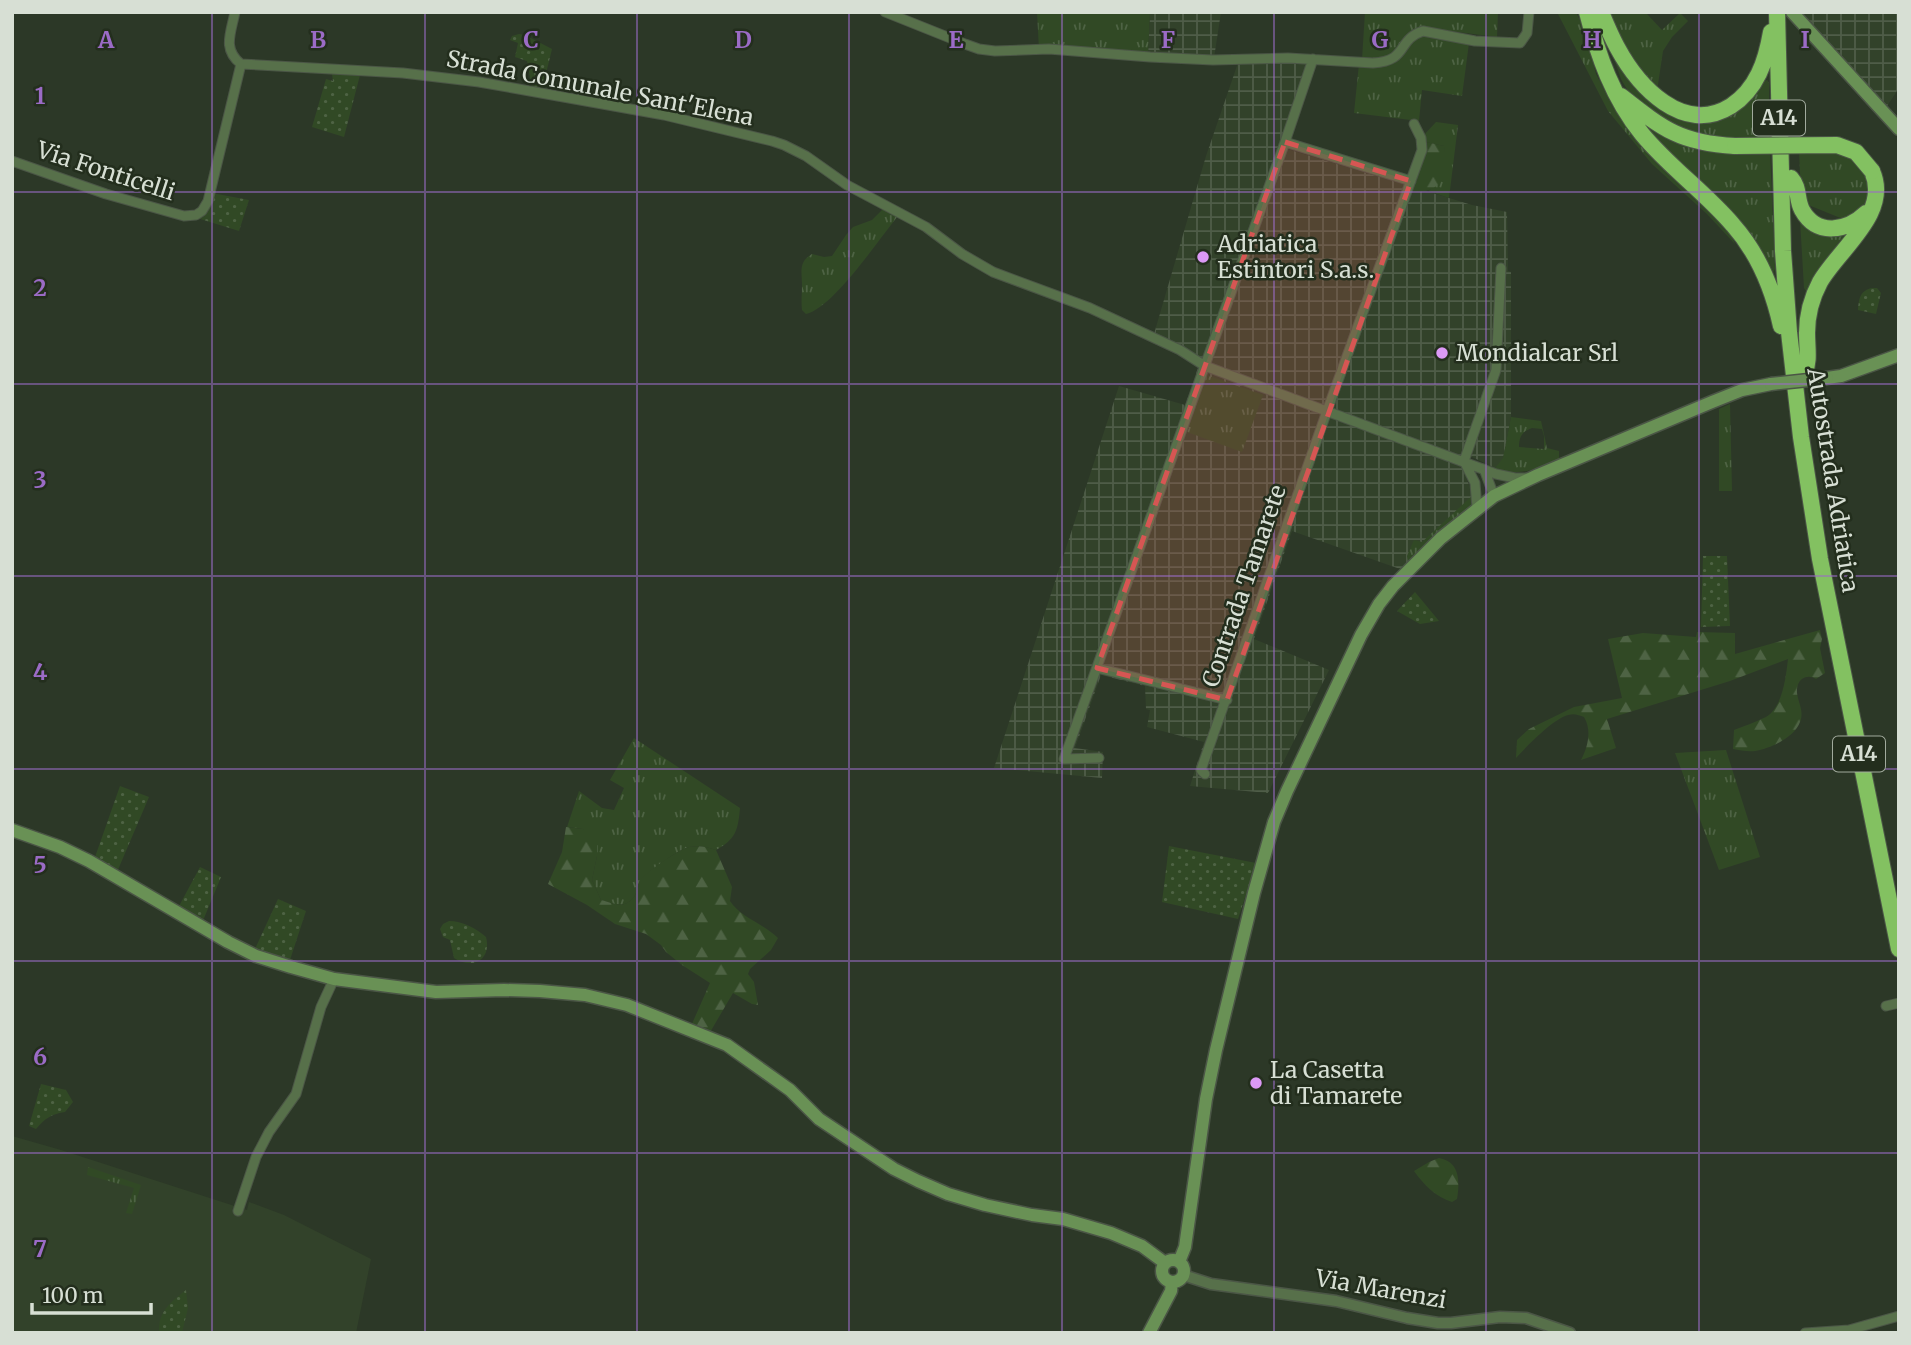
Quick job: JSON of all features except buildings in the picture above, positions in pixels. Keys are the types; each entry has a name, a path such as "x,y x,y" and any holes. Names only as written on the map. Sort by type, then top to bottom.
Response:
{"highway":[{"path":"1587,12 1602,62 1622,106 1642,133 1734,226 1757,260 1778,313 1794,427 1801,437"},
{"path":"1600,12 1609,59 1617,79 1634,107"},
{"path":"1600,12 1617,48 1646,86 1668,106 1681,113 1698,116 1723,110 1750,89 1760,72 1766,53 1771,32 1771,12"},
{"name":"Autostrada Adriatica","path":"1777,12 1783,251 1801,437 1825,583 1899,949"},
{"name":"Autostrada Adriatica","path":"1790,12 1791,178 1804,375 1826,530 1899,897"},
{"path":"1613,87 1634,107 1682,137 1698,142 1735,146 1838,145 1856,152 1872,171 1876,186 1869,219 1824,275 1814,294 1808,321 1809,364 1804,375"},
{"path":"1791,178 1797,185 1803,211 1812,222 1821,226 1834,228 1850,225 1873,207"}],"main road":[{"path":"1790,12 1899,128"},
{"path":"1179,1262 1185,1247 1206,1099 1216,1050 1274,822 1350,657 1379,604 1393,586 1441,538 1478,508 1494,496 1530,478 1742,390 1841,376 1899,355"},
{"path":"12,830 60,847 89,861 256,956 334,979 436,992 504,990 585,995 627,1005 727,1045 790,1090 819,1119 894,1169 918,1181 948,1194 985,1205 1063,1219 1111,1233 1142,1246 1165,1263"},
{"path":"1149,1333 1184,1268 1179,1262 1172,1260 1165,1263 1163,1276 1178,1279"}],"street":[{"path":"234,12 229,44 232,57 241,64"},
{"path":"885,12 967,45 995,51 1049,49 1213,60 1275,58 1386,62 1395,58 1409,39 1423,31 1475,41 1520,43 1527,33 1529,12"},
{"path":"1099,758 1064,758 1313,59"},
{"name":"Via Fonticelli","path":"12,161 140,204 184,216 196,215 208,201 241,64"},
{"name":"Strada Comunale Sant'Elena","path":"241,64 403,73 480,82 664,115 772,141 806,156 847,185 926,227 962,254 993,272 1090,308 1180,350 1205,366 1484,469 1515,478 1530,478"},
{"name":"Contrada Tamarete","path":"1205,774 1201,770 1202,767 1422,150 1422,138 1414,124"},
{"path":"1285,142 1411,181"},
{"path":"1478,508 1475,483 1464,461 1496,370 1501,268"},
{"path":"1484,469 1494,496"},
{"path":"1475,483 1494,496"},
{"path":"1097,668 1227,700"},
{"path":"238,1211 256,1157 269,1132 296,1094 321,1007 334,979"},
{"path":"1886,1006 1899,1003"},
{"name":"Via Marenzi","path":"1178,1279 1336,1301 1438,1323 1500,1317 1526,1318 1570,1333"},
{"path":"1805,1333 1849,1330 1899,1315"}],"highlighted area":[{"path":"1285,142 1411,181 1227,700 1097,668"}],"shaded area":[{"path":"1150,12 1221,12 1214,58 1148,54"},
{"path":"1802,12 1899,12 1899,88 1887,106"},
{"path":"1239,60 1315,62 1287,149 1472,205 1507,212 1508,271 1511,272 1511,417 1503,459 1495,468 1472,457 1461,464 1473,495 1471,507 1400,569 1292,531 1254,639 1329,670 1268,793 1190,786 1204,742 1147,727 1150,710 1146,709 1145,686 1101,675 1075,748 1103,752 1102,778 994,768 1119,386 1185,405 1201,359 1154,334 1206,156"},
{"path":"12,1136 247,1210 249,1202 284,1215 371,1259 356,1333 12,1333"}],"green space":[{"path":"1037,12 1150,12 1148,54 1039,49"},
{"path":"1365,12 1498,12 1497,37 1419,27 1390,57 1362,60"},
{"path":"1557,12 1576,12 1586,33 1596,74 1614,108 1630,131 1730,233 1735,244 1707,214 1652,164 1608,111"},
{"path":"1608,12 1648,12 1662,30 1680,13 1688,21 1663,51 1657,91 1632,61"},
{"path":"1426,33 1469,43 1462,96 1422,90 1419,121 1354,113 1359,64 1378,65 1409,41"},
{"path":"519,34 552,49 542,90 532,88 527,61 515,57 518,43 510,40 512,36"},
{"path":"1614,58 1690,119 1767,80 1769,141 1743,142 1689,134 1640,103 1628,91"},
{"path":"332,74 360,75 344,137 312,127 326,79 333,81"},
{"path":"1639,118 1770,152 1775,269 1772,274 1672,160"},
{"path":"1436,122 1458,125 1449,198 1428,191 1440,182 1445,167 1444,146 1426,142 1424,135"},
{"path":"1426,142 1444,146 1445,175 1434,188 1423,192 1411,191 1411,186"},
{"path":"1820,150 1849,156 1865,176 1868,200 1848,221 1806,204 1801,194 1799,151"},
{"path":"212,193 249,200 239,231 197,218"},
{"path":"884,208 898,216 842,286 817,309 806,314 802,310 801,272 805,260 812,254 832,256 853,227 872,220"},
{"path":"1800,219 1850,231 1809,291 1804,288"},
{"path":"1872,288 1877,288 1881,293 1876,314 1858,310 1861,296"},
{"path":"1206,375 1263,395 1242,452 1187,432"},
{"path":"1730,404 1732,491 1719,491 1719,409"},
{"path":"1511,417 1541,421 1547,448 1559,451 1559,460 1520,472 1495,468 1503,458","holes":["1532,428 1542,429 1544,449 1519,447 1524,432"]},
{"path":"1473,495 1471,507 1408,562 1407,556 1414,540 1422,542"},
{"path":"1703,556 1727,556 1730,626 1701,627"},
{"path":"1415,592 1439,621 1420,624 1397,611"},
{"path":"1820,630 1825,673 1816,679 1807,677 1799,682 1797,693 1802,713 1800,722 1793,733 1768,748 1755,751 1733,749 1734,730 1772,712 1783,691 1788,659 1730,681 1607,719 1616,748 1581,760 1587,744 1588,727 1584,717 1572,714 1548,727 1516,758 1517,740 1529,729 1574,707 1622,698 1608,639 1643,633 1696,637 1697,632 1735,633 1735,654"},
{"path":"634,738 740,808 737,828 728,842 716,850 696,846 679,852 643,877 631,900 617,904 601,900 592,880 597,856 583,829 567,827 579,791 602,808 614,810 624,788 610,780"},
{"path":"1726,750 1760,857 1719,870 1675,753"},
{"path":"120,786 149,797 117,872 92,859"},
{"path":"566,827 583,829 597,843 592,880 601,900 617,904 631,900 643,877 679,852 696,846 716,850 732,887 730,901 734,907 778,938 771,950 748,974 754,982 758,1005 733,993 709,1034 691,1026 710,983 682,965 646,934 615,924 548,884 562,852"},
{"path":"1169,846 1256,863 1238,919 1162,902"},
{"path":"200,867 221,877 202,923 178,908"},
{"path":"278,899 306,911 289,963 255,949"},
{"path":"449,921 469,926 486,937 486,952 479,961 467,963 454,958 450,940 443,937 440,929"},
{"path":"41,1084 66,1090 73,1102 65,1112 49,1117 36,1129 29,1126"},
{"path":"1439,1158 1451,1164 1457,1173 1457,1199 1452,1202 1431,1190 1414,1171"},
{"path":"88,1167 141,1185 132,1214 126,1213 134,1188 87,1175"},
{"path":"186,1290 188,1308 182,1333 159,1333 163,1313"}],"place":[{"name":"Adriatica Estintori S.a.s.","path":"1203,257"},
{"name":"Mondialcar Srl","path":"1442,353"},
{"name":"La Casetta di Tamarete","path":"1256,1083"}]}
